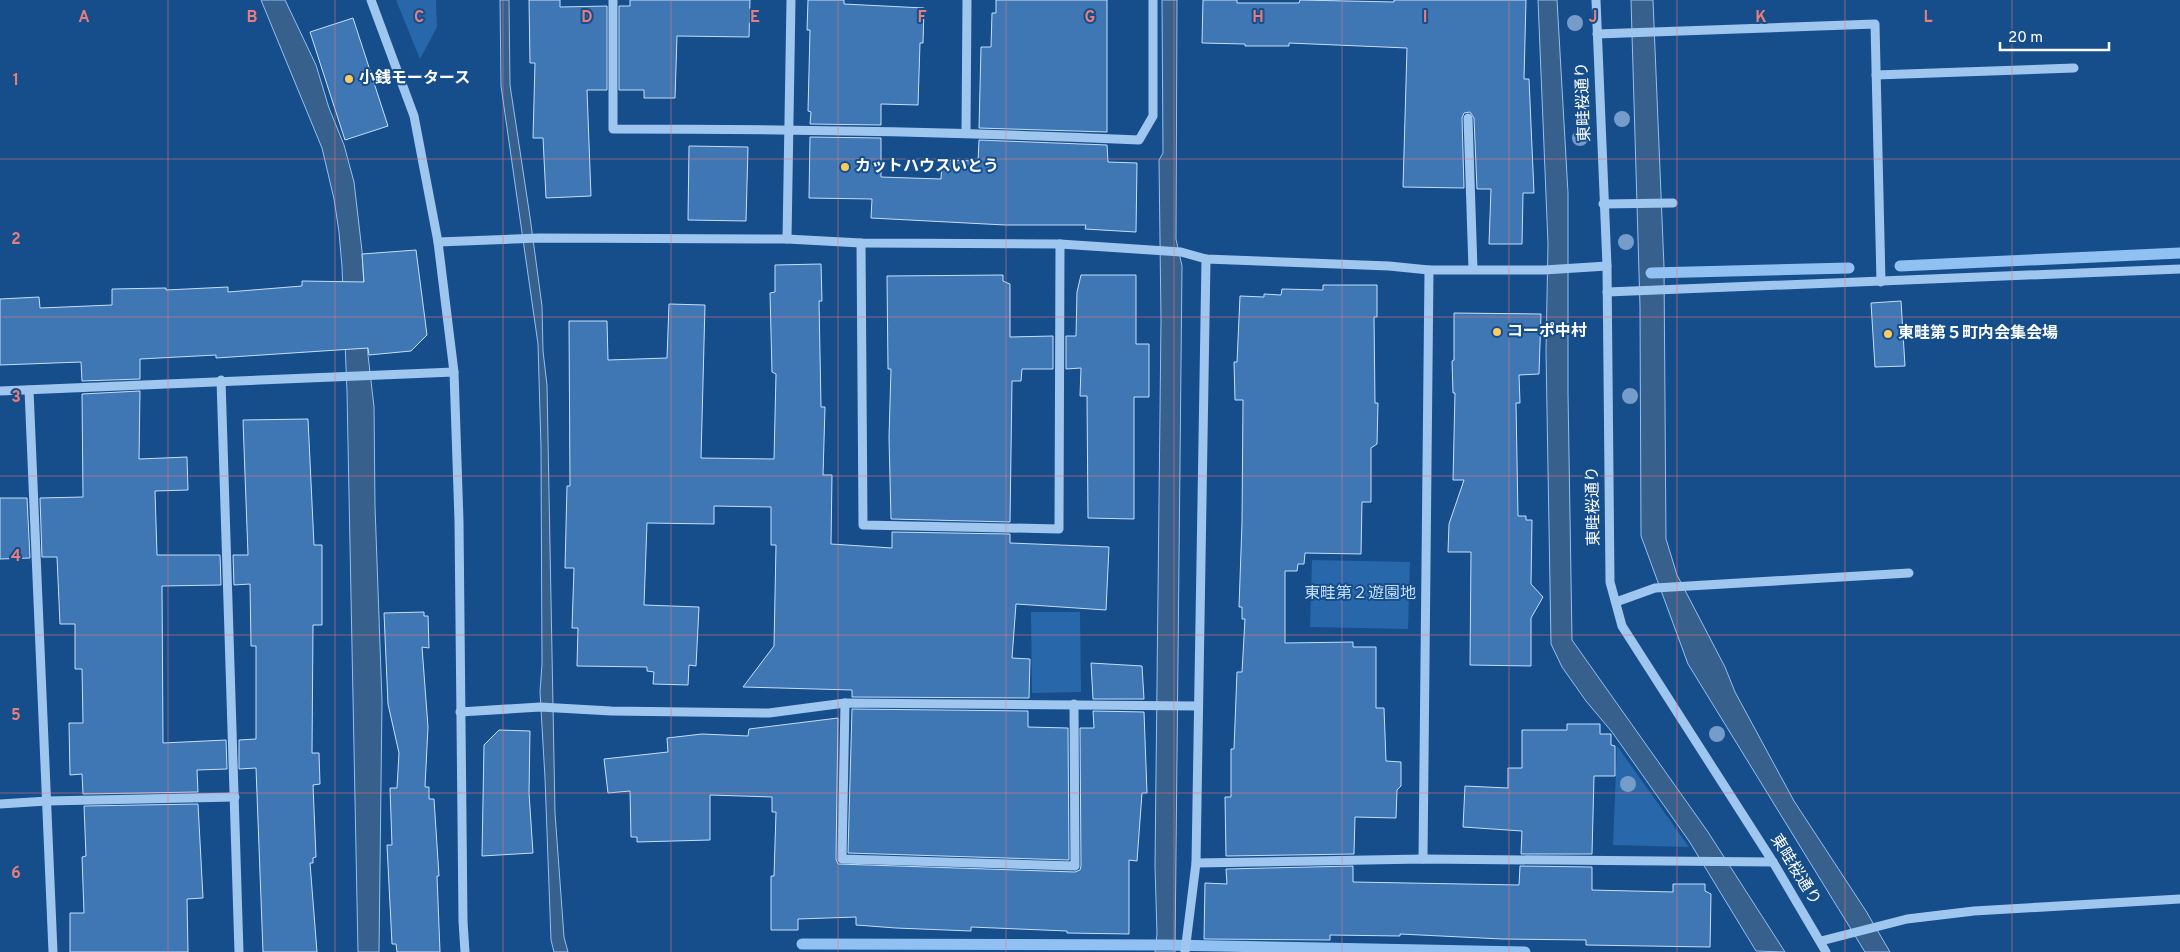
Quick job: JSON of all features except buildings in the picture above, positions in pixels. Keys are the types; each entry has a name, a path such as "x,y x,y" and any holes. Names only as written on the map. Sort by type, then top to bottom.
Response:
{"street":[{"path":"370,0 414,116 438,242 454,372 459,521 460,712 465,952"},
{"path":"614,0 613,129 790,128 966,132 1138,140 1153,116 1153,0"},
{"path":"787,239 791,0"},
{"path":"966,132 967,0"},
{"name":"東畦桜通り","path":"1596,0 1606,266 1610,582 1622,626 1773,862 1826,952"},
{"path":"1597,34 1875,24 1881,282"},
{"path":"1876,75 2074,68"},
{"path":"1468,118 1473,269"},
{"path":"1604,204 1668,203"},
{"path":"438,242 539,238 787,239 861,243 1060,244 1155,249 1181,252 1206,259 1389,266 1429,270 1544,270 1606,266"},
{"path":"861,243 863,525 1059,529 1060,244"},
{"path":"1185,952 1196,863 1206,259"},
{"path":"1606,292 2180,269"},
{"path":"1423,858 1429,270"},
{"path":"0,390 454,372"},
{"path":"222,380 239,952"},
{"path":"29,390 53,952"},
{"path":"1616,602 1656,588 1909,574"},
{"path":"460,712 540,707 769,712 845,703 1198,706"},
{"path":"845,703 842,859 1075,866 1074,704"},
{"path":"0,804 47,801 235,798"},
{"path":"1196,863 1423,858 1773,862"},
{"path":"1821,941 1907,918 1997,908 2180,899"}],"green space":[{"path":"396,0 436,0 437,27 420,59"},
{"name":"東畦第２遊園地","path":"1312,560 1410,562 1408,629 1310,627"},
{"path":"1031,612 1080,612 1081,692 1032,693"},
{"path":"1617,746 1689,847 1613,845"}],"shaded area":[{"path":"261,0 285,0 316,65 329,108 344,145 354,182 362,251 368,355 374,407 375,506 382,701 379,952 358,952 347,392 339,232 334,199 322,148"},
{"path":"500,0 509,0 510,85 542,306 543,351 547,385 555,813 564,937 568,952 554,952 551,940 540,692 542,664 541,447 538,344 501,86"},
{"path":"1162,0 1177,0 1176,239 1182,266 1175,952 1155,952 1157,934 1155,866 1161,320 1159,160 1163,153"},
{"path":"1538,0 1557,0 1568,193 1568,393 1572,640 1708,832 1785,952 1756,951 1689,841 1612,732 1586,701 1562,667 1551,644 1546,351 1548,244"},
{"path":"1631,0 1653,0 1664,267 1666,539 1677,575 1725,667 1735,692 1794,801 1866,911 1890,952 1865,952 1688,664 1641,536 1640,307"}],"waterway":[{"path":"1900,266 2180,253"},
{"path":"1651,273 1849,268"},
{"path":"802,944 1167,945 1525,952"}],"place":[{"name":"小銭モータース","path":"349,79"},
{"name":"カットハウスいとう","path":"845,167"},
{"name":"コーポ中村","path":"1497,332"},
{"name":"東畦第５町内会集会場","path":"1888,334"}]}
